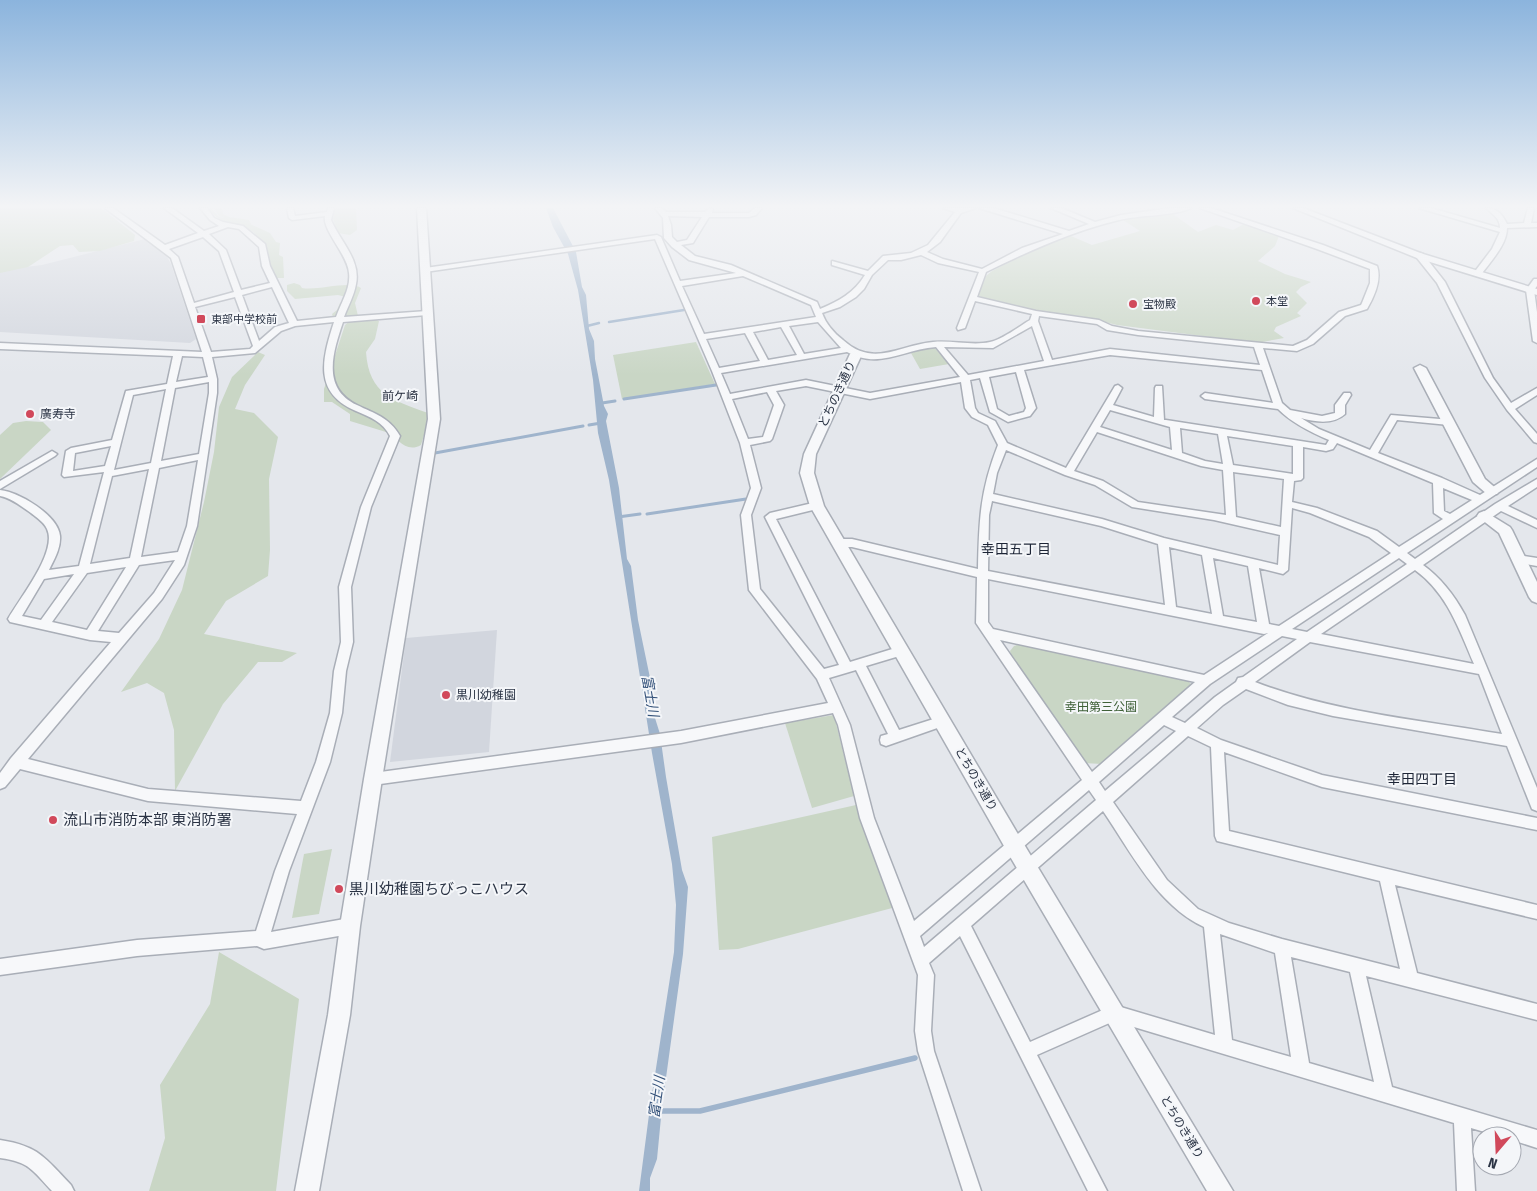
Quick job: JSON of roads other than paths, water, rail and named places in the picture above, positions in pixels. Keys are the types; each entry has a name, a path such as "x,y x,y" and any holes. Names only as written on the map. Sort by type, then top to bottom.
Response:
{"street":[{"path":"0,783 158,596 179,565 183,555 192,526 204,456 213,393 213,379 207,354 176,264"},
{"path":"227,264 257,346"},
{"path":"266,264 294,324"},
{"path":"262,938 304,808 323,762 336,713 340,671 347,642 346,587 366,507 395,436 393,430 385,422 348,403 330,385 328,356 349,297 354,272 351,264"},
{"path":"307,1191 339,1015 350,926 373,779 434,418 424,264"},
{"path":"424,270 470,264"},
{"path":"671,264 677,284 716,371 745,443 756,488 746,516 755,590 795,639 821,675 837,707 844,725 867,818 926,975 923,1031 926,1052 972,1191"},
{"path":"717,264 814,304 819,315 852,352"},
{"path":"835,264 869,274"},
{"path":"701,337 784,325 819,315 853,295 861,287 869,274 880,264"},
{"path":"948,264 983,271 1000,264"},
{"path":"973,298 1035,317 1099,322 1110,328 1138,333 1294,348 1302,346 1320,334 1342,314 1364,307 1375,273 1374,268 1363,264"},
{"path":"1426,264 1441,282 1480,363 1510,408 1537,440"},
{"path":"1444,264 1534,291"},
{"path":"1476,274 1484,264"},
{"path":"961,328 983,271"},
{"path":"677,284 744,274"},
{"path":"1537,281 1534,291 1537,341"},
{"path":"191,306 274,284"},
{"path":"0,346 207,354 215,356 248,352 278,328 294,324 427,313"},
{"path":"716,371 802,357 852,352 882,357 903,353 922,345 993,345 1035,317"},
{"path":"1035,317 1049,363"},
{"path":"784,325 802,357"},
{"path":"748,330 765,363"},
{"path":"938,344 965,378 970,408 975,415 992,423 1003,445 1099,483 1136,505 1231,519 1285,532"},
{"path":"1258,346 1278,404 1298,421 1480,499"},
{"name":"とちのき通り","path":"852,352 838,390 810,454 807,473 817,506 1015,847 1220,1191"},
{"path":"726,397 806,383 870,396 1110,352 1266,368"},
{"path":"90,635 135,562 178,353"},
{"path":"984,375 993,410 1008,420 1027,414 1031,408 1019,368"},
{"path":"1420,368 1480,482 1492,491"},
{"path":"44,625 84,568 129,393 213,379"},
{"path":"1068,472 1118,388"},
{"path":"1159,388 1159,421"},
{"path":"745,443 763,440 769,436 779,405 770,389"},
{"path":"1510,408 1537,392"},
{"path":"1205,396 1282,409 1319,419 1335,418 1340,414 1340,405 1347,395"},
{"path":"1107,406 1175,425 1298,443 1330,447 1334,438"},
{"path":"1373,453 1394,417 1449,422"},
{"path":"1175,425 1177,455"},
{"path":"1093,428 1204,464 1298,478 1298,443"},
{"path":"1222,432 1228,467 1231,519"},
{"path":"116,442 71,451 67,475 155,465 204,456"},
{"path":"1003,445 992,473 984,515 982,623 1162,885 1193,914 1227,930 1282,947 1537,1012"},
{"path":"0,486 52,454"},
{"path":"911,934 1091,782 1206,680 1537,462"},
{"path":"987,496 1102,523 1163,542 1282,570 1289,476"},
{"path":"1438,480 1439,513 1450,519"},
{"path":"921,960 1185,729 1242,682 1416,565 1484,516 1537,482"},
{"path":"0,493 14,496 30,508 36,510 50,523 54,544 41,575 14,619 90,635 122,638"},
{"path":"1288,504 1313,510 1373,534 1401,552 1427,573 1449,597 1459,614 1537,805"},
{"path":"817,506 770,517 891,738 943,721"},
{"path":"1499,506 1537,524"},
{"path":"1484,516 1505,530 1537,597"},
{"path":"1163,542 1171,610"},
{"path":"840,543 852,543 983,574 1482,670"},
{"path":"1207,552 1218,618"},
{"path":"41,575 183,555"},
{"path":"1518,559 1537,562"},
{"path":"1253,563 1264,629"},
{"path":"989,633 1206,680"},
{"path":"821,675 902,651"},
{"path":"1242,682 1288,700 1333,711 1512,741"},
{"path":"373,779 681,737 837,707"},
{"path":"1162,718 1217,744 1322,781 1537,824"},
{"path":"1217,744 1222,836 1537,912"},
{"path":"16,762 148,795 304,808"},
{"path":"1386,876 1410,979"},
{"path":"1210,923 1224,1045"},
{"path":"962,924 1098,1191"},
{"path":"0,967 138,948 262,938 264,941 350,926"},
{"path":"1282,947 1301,1067"},
{"path":"1356,965 1385,1093"},
{"path":"1028,1051 1114,1013 1301,1067 1537,1139"},
{"path":"1462,1116 1466,1191"},
{"path":"0,1149 20,1152 34,1159 65,1191"}],"water":[{"name":"富士川","path":"571,264 578,264 582,287 586,295 589,329 594,341 595,359 604,406 608,414 606,421 619,488 627,559 631,566 638,620 655,702 655,718 660,734 682,870 688,887 683,954 662,1107 657,1159 650,1178 650,1191 639,1191 674,952 676,905 672,864 652,753 609,480 598,433 593,380 578,290"}],"waterway":[{"path":"609,322 684,310"},
{"path":"587,326 599,323"},
{"path":"624,399 716,385"},
{"path":"602,403 615,401"},
{"path":"589,425 601,423"},
{"path":"435,453 583,426"},
{"path":"647,514 746,499"},
{"path":"618,517 640,514"},
{"name":"富士川","path":"658,1111 700,1111 915,1058"}],"place":[{"name":"本堂","path":"1256,301"},
{"name":"宝物殿","path":"1133,304"},
{"name":"東部中学校前","path":"201,319"},
{"name":"廣寿寺","path":"30,414"},
{"name":"黒川幼稚園","path":"446,695"},
{"name":"流山市消防本部 東消防署","path":"53,820"},
{"name":"黒川幼稚園ちびっこハウス","path":"339,889"}],"district":[{"name":"前ケ崎","path":"400,396"},
{"name":"幸田五丁目","path":"1016,549"},
{"name":"幸田四丁目","path":"1422,779"}],"park label":[{"name":"幸田第三公園","path":"1101,707"}]}
